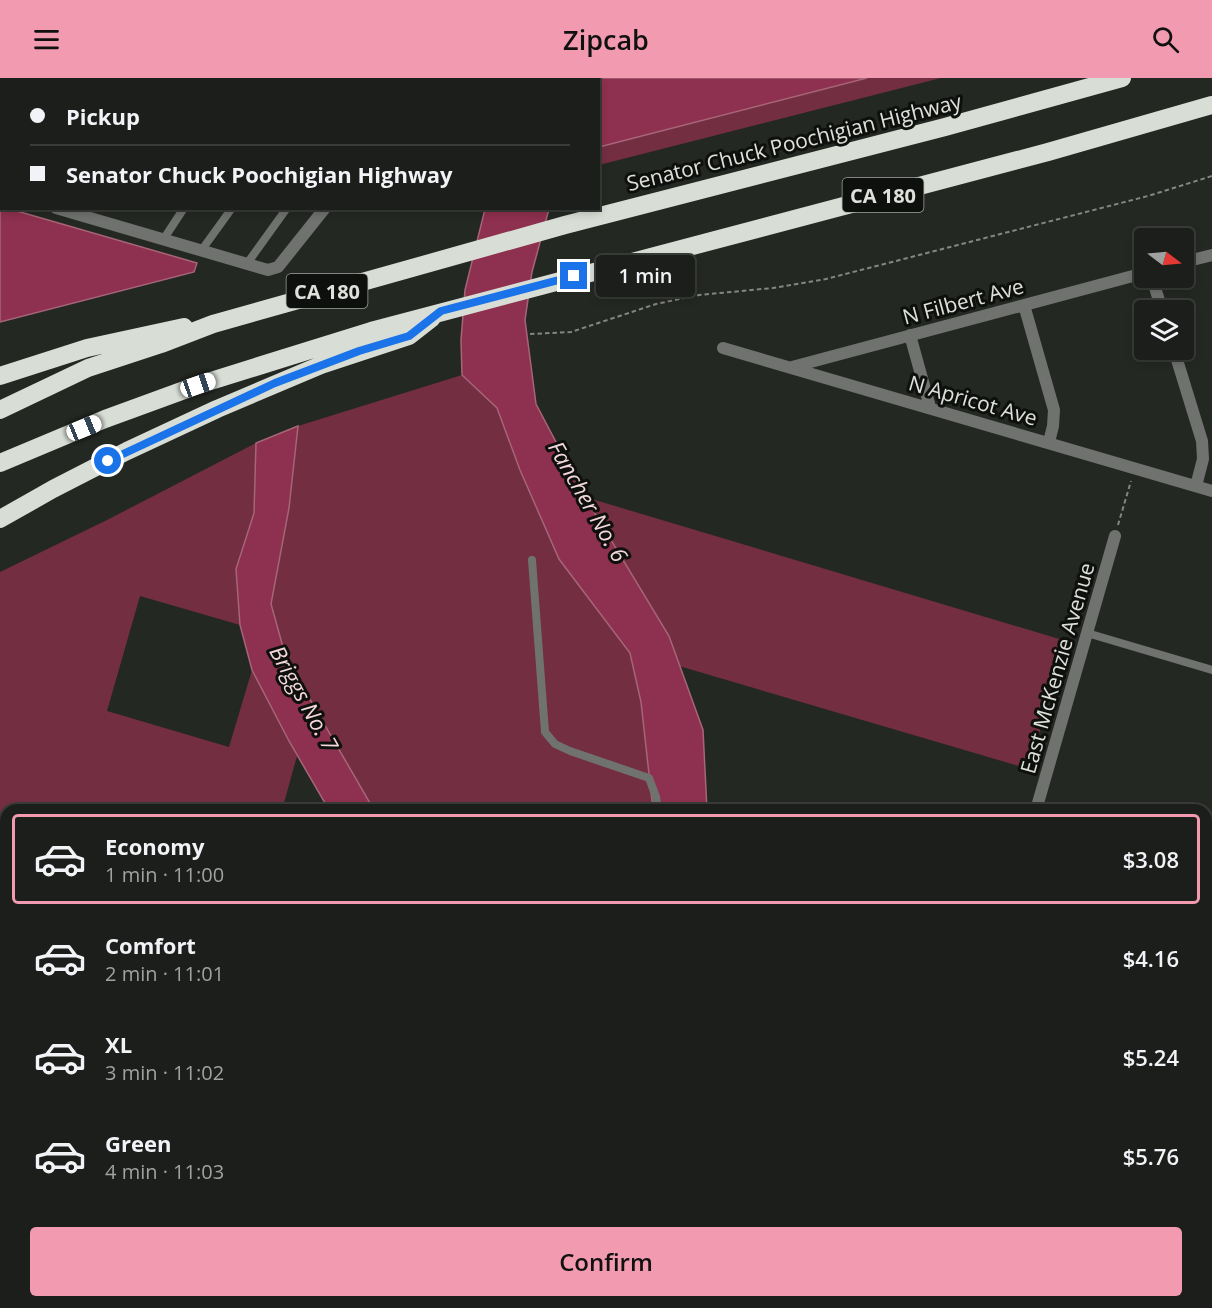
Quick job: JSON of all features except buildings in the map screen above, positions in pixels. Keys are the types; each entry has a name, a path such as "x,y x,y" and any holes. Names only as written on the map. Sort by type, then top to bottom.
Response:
{"highway":[{"name":"Senator Chuck Poochigian Highway","path":"0,410 88,368 213,324 565,225 945,127 1122,78"},
{"name":"CA 180","path":"0,463 94,423 265,362 441,311 1047,152 1212,105"},
{"path":"0,519 127,451 226,405 321,365 409,336 441,311"},
{"path":"0,376 87,348 166,329 213,324"}],"street":[{"path":"63,210 268,270 278,267 323,210"},
{"path":"1194,260 1212,255"},
{"name":"N Filbert Ave","path":"792,367 1134,276"},
{"path":"1024,305 1053,410 1053,426 1048,442"},
{"path":"910,335 930,407"},
{"name":"N Apricot Ave","path":"723,348 1212,490"},
{"path":"1177,360 1202,441 1203,459 1196,486"},
{"name":"East McKenzie Avenue","path":"1038,804 1115,536"}],"lane":[{"path":"163,240 183,210"},
{"path":"201,251 231,210"},
{"path":"246,264 286,210"},
{"path":"532,560 545,732 555,744 570,751 649,778 657,804"},
{"path":"1087,633 1212,670"}],"path":[{"path":"530,333 571,332 656,304 699,295 772,288 825,279 1148,196 1212,176"},
{"path":"1115,536 1131,482"}],"shaded area":[{"path":"868,78 941,78 600,165 600,146"},
{"path":"462,375 497,408 520,470 559,559 630,653 641,702 652,804 371,804 286,658 271,604 289,508 298,426"},
{"path":"256,443 254,513 236,569 240,625 140,596 107,711 229,747 252,670 297,756 284,804 0,804 0,572"},
{"path":"585,497 1066,641 1029,769 679,666 669,636"}],"water":[{"path":"600,78 867,78 600,147"},
{"path":"0,210 13,210 197,263 194,272 0,322"},
{"path":"485,210 549,210 532,272 525,320 536,404 585,497 669,636 703,730 707,804 652,804 641,702 630,653 559,559 520,470 497,408 462,375 461,340 465,290"},
{"name":"Briggs No. 7","path":"298,426 289,508 271,604 286,658 371,804 326,804 252,670 240,625 236,569 254,513 256,443"}],"route":[{"path":"108,461 275,383 359,351 409,336 441,311 574,276"}],"water label":[{"name":"Fancher No. 6","path":"589,501"}]}
